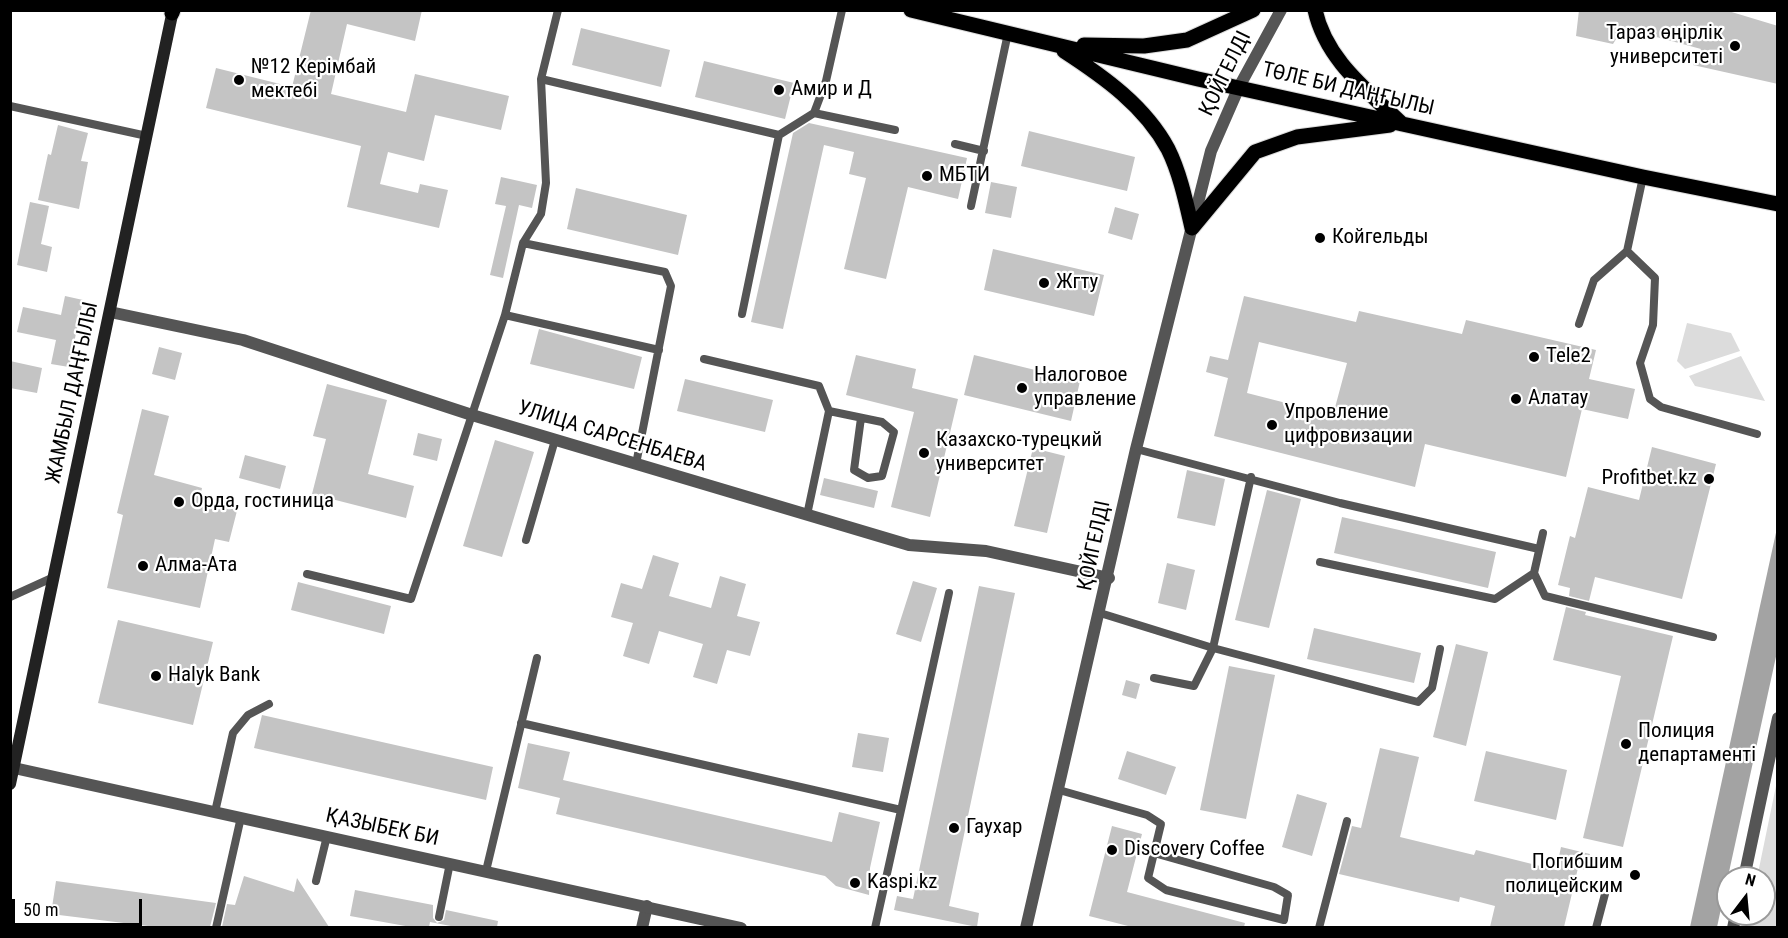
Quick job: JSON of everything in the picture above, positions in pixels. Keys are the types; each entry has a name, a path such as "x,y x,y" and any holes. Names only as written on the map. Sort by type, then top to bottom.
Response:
{"main road":[{"path":"1054,45 1144,46 1187,40 1253,10"},
{"path":"1315,10 1319,28 1333,53 1350,74 1402,124"},
{"name":"ЖАМБЫЛ ДАҢҒЫЛЫ","path":"10,784 173,11"},
{"name":"ТӨЛЕ БИ ДАҢҒЫЛЫ","path":"917,11 1054,45 1402,124 1778,204"},
{"path":"1054,45 1108,81 1137,108 1167,148 1182,188 1192,228"},
{"path":"1192,228 1256,152 1273,144 1306,135 1402,124"}],"street":[{"name":"ҚОЙГЕЛДІ","path":"1026,927 1109,578 1136,449 1211,151 1239,87 1281,10"},
{"name":"УЛИЦА САРСЕНБАЕВА","path":"110,312 243,340 472,415 909,545 986,550 1109,578"},
{"path":"1747,866 1778,718"},
{"name":"ҚАЗЫБЕК БИ","path":"12,767 741,927"},
{"path":"642,927 647,906"}],"lane":[{"path":"307,574 411,599 506,315 523,243 541,214 546,183 541,79 558,10"},
{"path":"541,79 779,135 814,113 826,81 842,10"},
{"path":"971,206 1008,33"},
{"path":"10,106 147,136"},
{"path":"814,113 895,130"},
{"path":"742,314 779,135"},
{"path":"955,144 984,151"},
{"path":"1579,324 1594,280 1627,251 1643,177"},
{"path":"523,243 665,272 671,286 636,464"},
{"path":"1627,251 1655,278 1653,325 1640,363 1650,399 1661,407 1757,434"},
{"path":"506,315 658,350"},
{"path":"704,359 819,386 829,411 807,515"},
{"path":"829,411 882,422 894,432 882,476 868,478 854,470 861,418"},
{"path":"526,540 555,440"},
{"path":"1136,449 1251,477 1340,503 1539,549"},
{"path":"1154,678 1194,686 1213,648 1251,477"},
{"path":"1543,533 1534,573 1545,596 1713,637"},
{"path":"1320,562 1495,599 1534,573"},
{"path":"10,597 54,577"},
{"path":"875,927 949,593"},
{"path":"1100,613 1213,648 1418,702 1432,688 1440,649"},
{"path":"486,871 537,658"},
{"path":"215,812 233,733 248,715 269,704"},
{"path":"521,723 901,810"},
{"path":"1059,790 1147,815 1161,824 1154,853 1148,878 1166,890 1284,920 1288,895 1274,887 1154,853"},
{"path":"216,927 241,817"},
{"path":"1319,927 1347,821"},
{"path":"316,880 327,836"},
{"path":"439,917 450,863"},
{"path":"1596,927 1605,894"}],"shaded area":[{"path":"1687,323 1731,333 1740,351 1685,369 1677,361"},
{"path":"1741,356 1765,401 1695,386 1689,376"},
{"path":"1777,528 1777,652 1730,866 1716,866 1717,927 1690,927"},
{"path":"1777,781 1777,927 1746,927 1776,926 1776,866 1759,866"}],"building":[{"name":"№12 Керімбай мектебі","path":"311,10 422,10 415,41 347,24 331,94 406,112 415,74 509,96 501,130 435,115 424,161 388,152 380,184 418,193 420,184 448,190 439,228 347,207 361,146 206,108 216,68 292,87"},
{"name":"Тараз өңірлік университеті","path":"1579,10 1725,10 1778,26 1778,84 1693,65 1701,49 1623,28 1613,44 1576,36"},
{"path":"581,28 670,50 661,87 572,65"},
{"path":"704,61 794,83 785,119 695,97"},
{"path":"809,123 967,158 958,199 908,187 886,279 844,269 866,178 849,174 854,152 824,145 783,329 751,322 793,133"},
{"path":"58,125 88,133 81,161 88,162 79,209 38,200 48,154 51,155"},
{"path":"1029,131 1135,157 1127,191 1021,166"},
{"path":"501,177 537,185 532,208 519,205 503,278 490,275 506,206 495,204"},
{"path":"991,182 1017,187 1011,218 985,213"},
{"path":"576,188 687,215 678,255 567,229"},
{"path":"30,202 49,206 41,244 52,247 47,272 17,265"},
{"path":"1115,207 1139,214 1132,240 1108,233"},
{"name":"Жгту","path":"993,249 1104,275 1094,316 984,290"},
{"path":"65,296 83,300 69,367 51,364 56,340 17,332 23,307 61,315"},
{"path":"1244,296 1356,322 1359,311 1462,334 1466,320 1596,350 1589,379 1635,389 1628,419 1582,409 1566,477 1425,444 1415,487 1214,436 1228,378 1206,372 1210,356 1228,360","holes":["1259,342 1347,363 1333,415 1247,393"]},
{"path":"539,329 642,357 634,389 530,364"},
{"path":"159,347 182,353 175,380 152,374"},
{"name":"Казахско-турецкий университет","path":"856,355 916,369 912,388 958,399 930,517 891,507 914,412 846,395"},
{"name":"Налоговое управление","path":"974,355 1080,381 1071,421 964,395"},
{"path":"10,361 42,368 37,393 10,388"},
{"path":"685,379 773,400 765,432 677,411"},
{"path":"327,384 387,400 368,474 414,486 406,518 312,494 326,439 313,436"},
{"path":"142,409 169,416 154,475 202,488 200,497 238,507 229,542 215,539 200,608 107,588 123,515 117,513"},
{"path":"418,433 442,439 437,461 413,455"},
{"path":"495,440 534,452 502,557 463,546"},
{"path":"1652,447 1716,464 1682,599 1595,577 1589,601 1569,596 1570,588 1558,585 1570,536 1575,538 1588,487 1639,500"},
{"path":"1033,448 1065,456 1047,533 1014,526"},
{"path":"245,455 286,466 280,489 239,478"},
{"path":"1187,470 1225,479 1215,526 1177,518"},
{"path":"824,478 878,491 874,508 820,495"},
{"path":"1267,490 1301,499 1269,628 1235,620"},
{"path":"1342,517 1496,552 1488,588 1334,553"},
{"path":"653,555 679,563 669,596 711,608 720,576 746,584 737,616 760,622 750,656 727,650 717,684 693,677 703,644 659,631 649,664 623,656 633,623 611,617 621,583 642,589"},
{"path":"1167,563 1195,570 1186,610 1158,603"},
{"path":"913,581 937,588 921,642 896,634"},
{"path":"298,582 391,606 384,634 291,610"},
{"path":"979,586 1015,593 949,906 979,913 977,927 894,910 897,896 913,899"},
{"name":"Полиция департаменті","path":"1566,607 1586,612 1585,615 1673,636 1623,847 1583,838 1621,676 1553,660"},
{"path":"118,620 213,642 193,725 98,703"},
{"path":"1314,628 1421,653 1414,683 1307,659"},
{"path":"1456,644 1488,652 1466,746 1433,737"},
{"path":"1229,666 1275,675 1246,819 1200,810"},
{"path":"1126,680 1140,684 1136,699 1122,695"},
{"path":"262,715 493,767 486,800 254,748"},
{"path":"858,733 889,738 883,772 852,767"},
{"path":"528,743 570,752 563,780 832,842 839,812 880,822 870,868 869,895 836,886 825,876 556,814 560,798 518,788"},
{"path":"1380,748 1419,757 1400,837 1474,855 1476,850 1556,870 1561,847 1590,854 1586,870 1578,868 1564,927 1490,927 1495,906 1460,897 1459,902 1339,874 1352,826 1361,828"},
{"path":"1127,751 1176,767 1166,795 1118,779"},
{"path":"1486,751 1567,770 1556,820 1474,801"},
{"path":"1297,794 1327,803 1312,856 1282,847"},
{"path":"1112,826 1142,834 1127,892 1245,923 1244,927 1132,927 1089,916"},
{"path":"244,876 294,892 297,878 329,927 222,927 227,904 235,905"},
{"path":"56,881 216,903 210,927 156,927 51,914"},
{"path":"355,890 433,905 433,918 437,923 444,920 446,910 498,921 497,927 456,927 430,922 429,927 411,927 350,916"}],"place":[{"name":"Тараз өңірлік университеті","path":"1735,46"},
{"name":"№12 Керімбай мектебі","path":"239,80"},
{"name":"Амир и Д","path":"779,90"},
{"name":"МБТИ","path":"927,176"},
{"name":"Койгельды","path":"1320,238"},
{"name":"Жгту","path":"1044,283"},
{"name":"Tele2","path":"1534,357"},
{"name":"Налоговое управление","path":"1022,388"},
{"name":"Алатау","path":"1516,399"},
{"name":"Упровление цифровизации","path":"1272,425"},
{"name":"Казахско-турецкий университет","path":"924,453"},
{"name":"Profitbet.kz","path":"1709,479"},
{"name":"Орда, гостиница","path":"179,502"},
{"name":"Алма-Ата","path":"143,566"},
{"name":"Halyk Bank","path":"156,676"},
{"name":"Полиция департаменті","path":"1626,744"},
{"name":"Гаухар","path":"954,828"},
{"name":"Discovery Coffee","path":"1112,850"},
{"name":"Погибшим полицейским","path":"1635,875"},
{"name":"Kaspi.kz","path":"855,883"}]}
